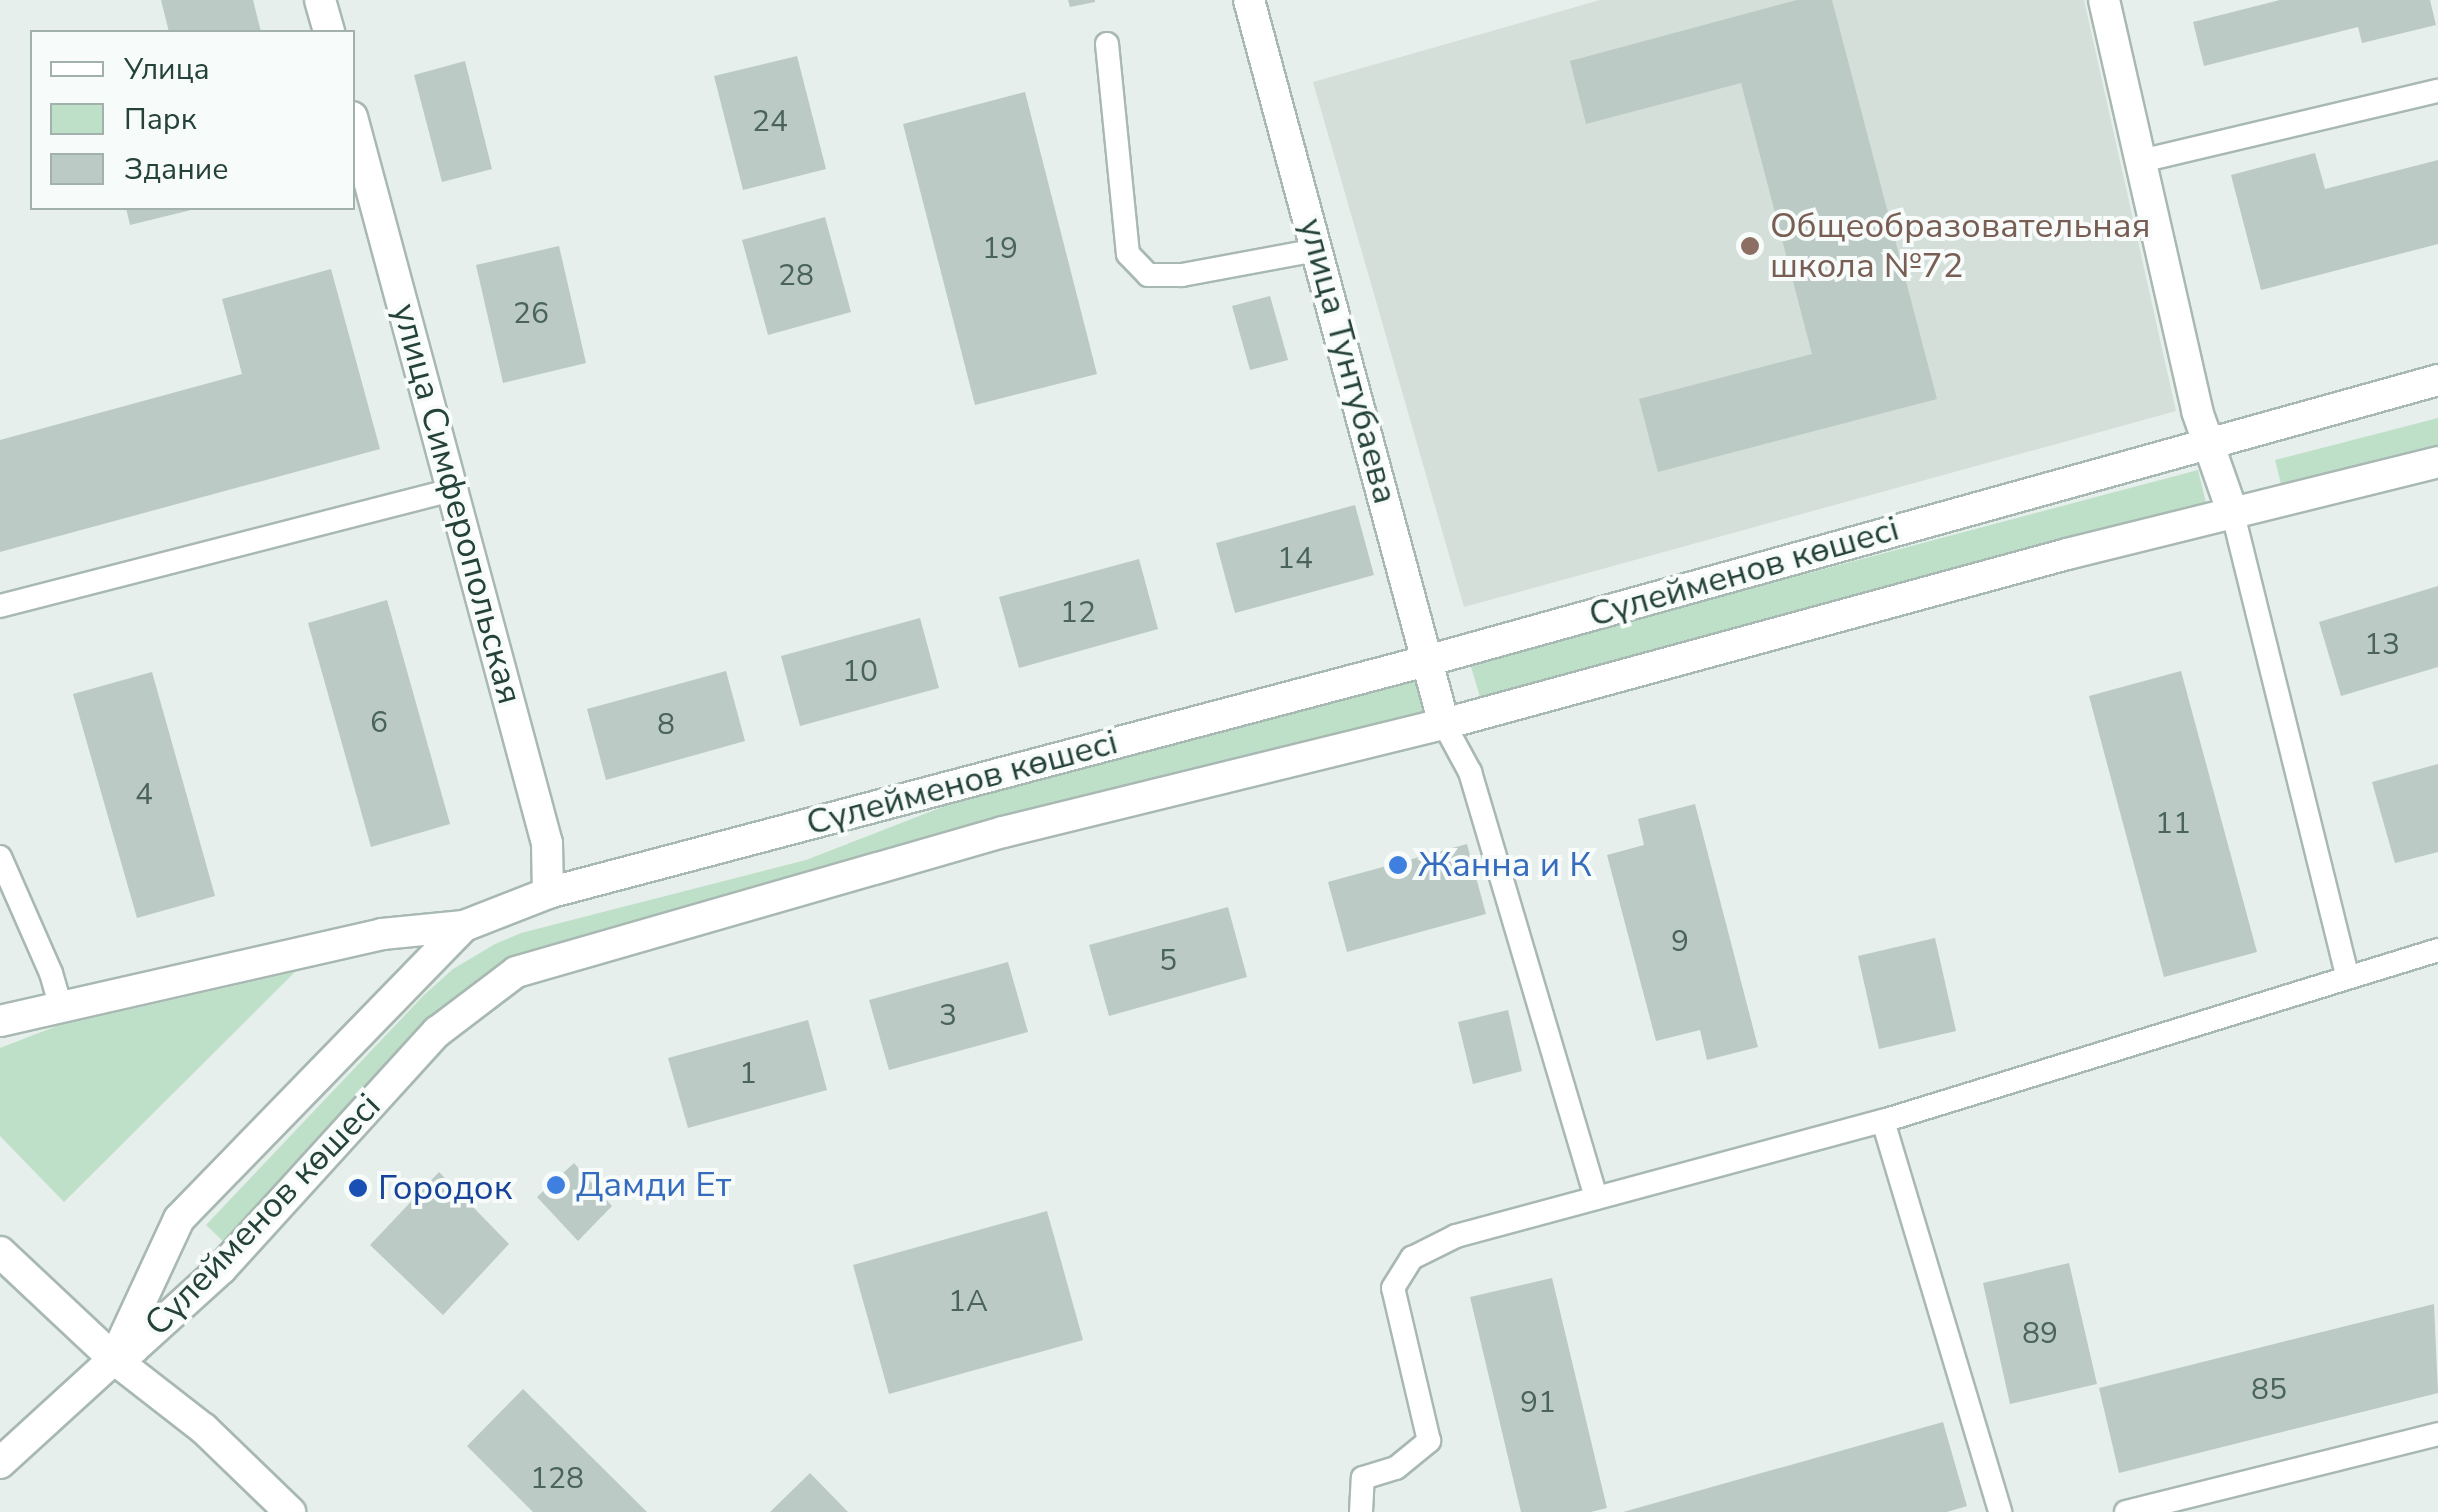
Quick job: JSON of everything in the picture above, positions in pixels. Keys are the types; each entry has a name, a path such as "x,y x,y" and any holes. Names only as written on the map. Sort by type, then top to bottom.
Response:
{"street":[{"path":"320,0 328,30"},
{"name":"улица Тунтубаева","path":"1249,0 1430,660 1444,724"},
{"path":"2104,0 2197,411 2233,514"},
{"name":"улица Симферопольская","path":"355,127 456,489 547,843 548,893"},
{"name":"Сүлейменов көшесі","path":"114,1358 179,1219 464,926 548,893 1430,660 2438,380"},
{"name":"Сүлейменов көшесі","path":"114,1358 134,1348 221,1269 437,1032 516,972 1003,832 1444,724 2048,559 2438,462"},
{"path":"0,1021 382,934 464,926"},
{"path":"0,1252 114,1358 204,1429 290,1512"},
{"path":"0,1462 114,1358"}],"lane":[{"path":"1107,44 1128,254 1148,275 1182,275 1317,250"},
{"path":"2141,160 2438,92"},
{"path":"0,606 456,489"},
{"path":"2233,514 2347,975"},
{"path":"1444,724 1470,772 1596,1198"},
{"path":"0,857 51,973 61,1008"},
{"path":"1361,1512 1363,1478 1396,1468 1429,1441 1393,1288 1412,1258 1456,1236 1884,1122 2347,975 2438,950"},
{"path":"1884,1122 2000,1512"},
{"path":"2126,1512 2438,1434"}],"shaded area":[{"name":"Общеобразовательная школа №72","path":"1600,0 2084,0 2176,411 1464,607 1313,82"}],"green space":[{"path":"2438,418 2438,456 2284,496 2275,460"},
{"path":"2198,470 2207,507 1480,697 1470,663"},
{"path":"1416,680 1424,715 526,960 225,1243 206,1225 423,996 453,969 495,944 521,933 806,860 968,797"},
{"path":"295,972 64,1202 0,1136 0,1048 57,1026"}],"building":[{"path":"161,0 253,0 260,30 168,30"},
{"path":"1068,0 1095,0 1095,2 1070,7"},
{"path":"1797,0 1832,0 1937,399 1658,472 1639,399 1812,354 1741,83 1586,124 1570,61"},
{"path":"2280,0 2430,0 2436,25 2362,43 2358,27 2204,66 2193,22"},
{"path":"797,56 826,169 743,190 714,76"},
{"path":"465,61 492,169 442,182 414,75"},
{"path":"1025,92 1097,374 975,405 903,124"},
{"path":"2315,153 2325,189 2438,160 2438,244 2261,290 2231,175"},
{"path":"126,210 191,210 130,225"},
{"path":"825,217 851,312 768,335 742,240"},
{"path":"559,246 586,363 503,383 476,265"},
{"path":"331,269 380,449 0,552 0,440 242,374 222,299"},
{"path":"1270,296 1288,360 1250,370 1232,306"},
{"path":"1355,505 1374,575 1235,613 1216,543"},
{"path":"1139,559 1158,629 1019,668 999,597"},
{"path":"2438,586 2438,667 2341,696 2319,622"},
{"path":"387,600 450,824 371,847 308,623"},
{"path":"920,618 939,688 800,726 781,656"},
{"path":"726,671 745,741 606,780 587,709"},
{"path":"2181,671 2257,952 2164,977 2089,696"},
{"path":"152,672 215,896 137,918 73,694"},
{"path":"2438,764 2438,852 2395,863 2372,782"},
{"path":"1695,804 1758,1047 1707,1060 1700,1030 1656,1041 1607,855 1644,845 1638,819"},
{"path":"1467,844 1486,914 1347,952 1328,882"},
{"path":"1228,907 1247,977 1109,1016 1089,945"},
{"path":"1935,938 1956,1031 1879,1049 1858,956"},
{"path":"1008,962 1028,1032 889,1070 869,1000"},
{"path":"1508,1010 1522,1071 1473,1084 1458,1022"},
{"path":"808,1020 827,1090 688,1128 668,1058"},
{"path":"574,1163 612,1206 578,1241 537,1197"},
{"path":"439,1172 509,1244 443,1315 370,1245"},
{"path":"1047,1211 1083,1340 889,1394 853,1265"},
{"path":"2069,1263 2097,1384 2010,1404 1983,1283"},
{"path":"1552,1278 1607,1508 1591,1512 1521,1512 1470,1297"},
{"path":"2434,1304 2438,1393 2119,1473 2099,1388"},
{"path":"523,1389 647,1512 533,1512 467,1446"},
{"path":"1943,1422 1967,1506 1947,1512 1623,1512"},
{"path":"810,1473 848,1512 770,1512"}],"place":[{"name":"Общеобразовательная школа №72","path":"1750,246"},
{"name":"Жанна и К","path":"1398,865"},
{"name":"Дамди Ет","path":"556,1185"},
{"name":"Городок","path":"358,1188"}]}
